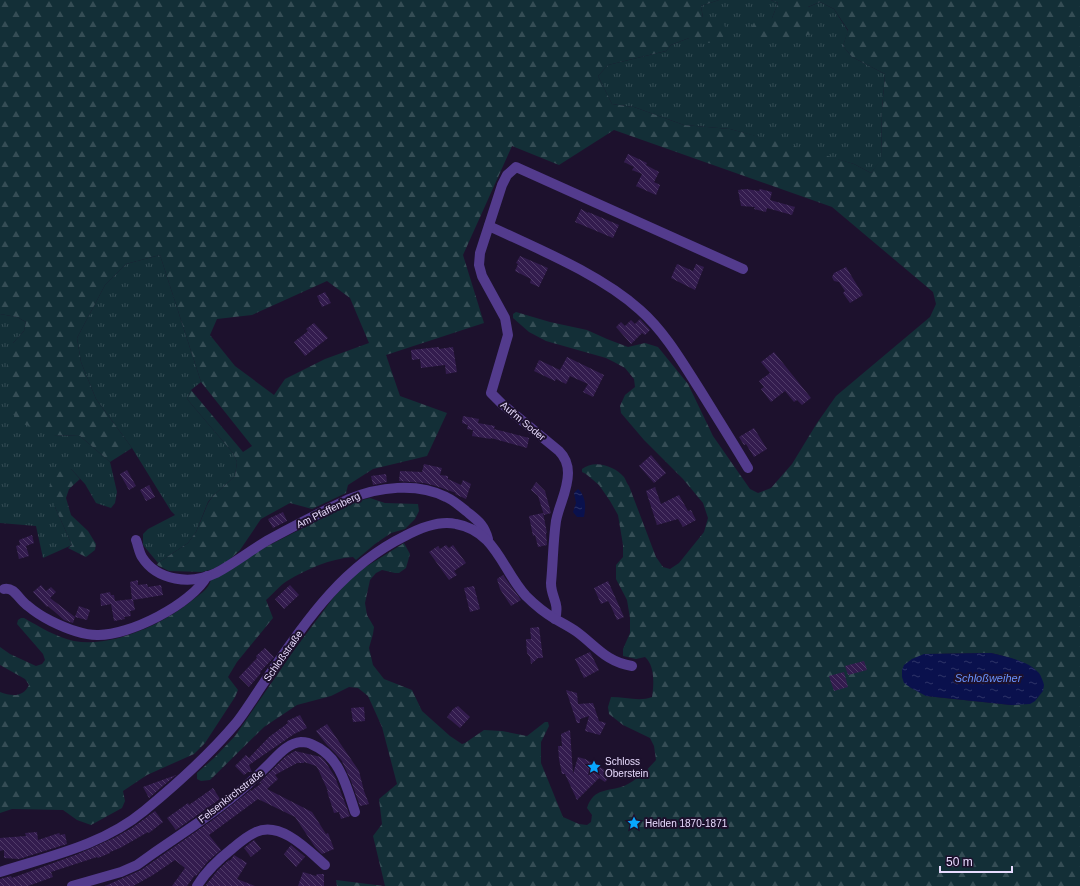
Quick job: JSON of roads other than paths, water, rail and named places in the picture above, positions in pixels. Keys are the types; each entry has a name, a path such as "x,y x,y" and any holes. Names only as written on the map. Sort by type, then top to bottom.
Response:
{"street":[{"name":"Auf'm Soder","path":"555,619 557,605 552,593 551,583 556,521 566,486 568,474 567,465 564,457 559,451 502,404 491,393 508,335 505,318 482,276 479,265 480,253 507,175 516,167 743,269"},
{"path":"489,226 588,274 640,310 670,345 724,426 748,468"},
{"name":"Am Pfaffenberg","path":"136,540 141,556 146,563 161,575 181,579 207,576 269,540 331,507 363,493 407,488 436,493 446,497 457,504 482,525 488,539"},
{"name":"Schloßstraße","path":"0,872 88,844 119,829 143,812 211,751 238,720 285,652 321,604 346,577 367,558 388,544 410,533 430,526 443,523 456,523 468,527 488,539 525,595 555,619 575,630 608,658 620,665 632,666"},
{"name":"Am Pfaffenberg","path":"4,588 7,588 13,592 29,607 51,621 79,633 99,636 140,625 157,617 186,599 201,585 207,576"},
{"name":"Felsenkirchstraße","path":"72,886 121,872 142,862 250,783 284,749 293,744 302,742 309,743 319,747 333,760 345,781 355,812"},
{"path":"197,886 207,871 225,854 250,835 264,830 281,833 291,838 325,865"}],"water":[{"path":"578,489 583,495 585,502 584,517 577,517 573,512 576,503 574,493"},
{"name":"Schloßweiher","path":"991,653 1023,662 1039,673 1044,685 1043,691 1035,701 1030,704 1011,705 926,696 904,683 902,677 904,665 912,659 924,654"}],"place":[{"name":"Schloss Oberstein","path":"594,767"},
{"name":"Helden 1870-1871","path":"634,823"}]}
